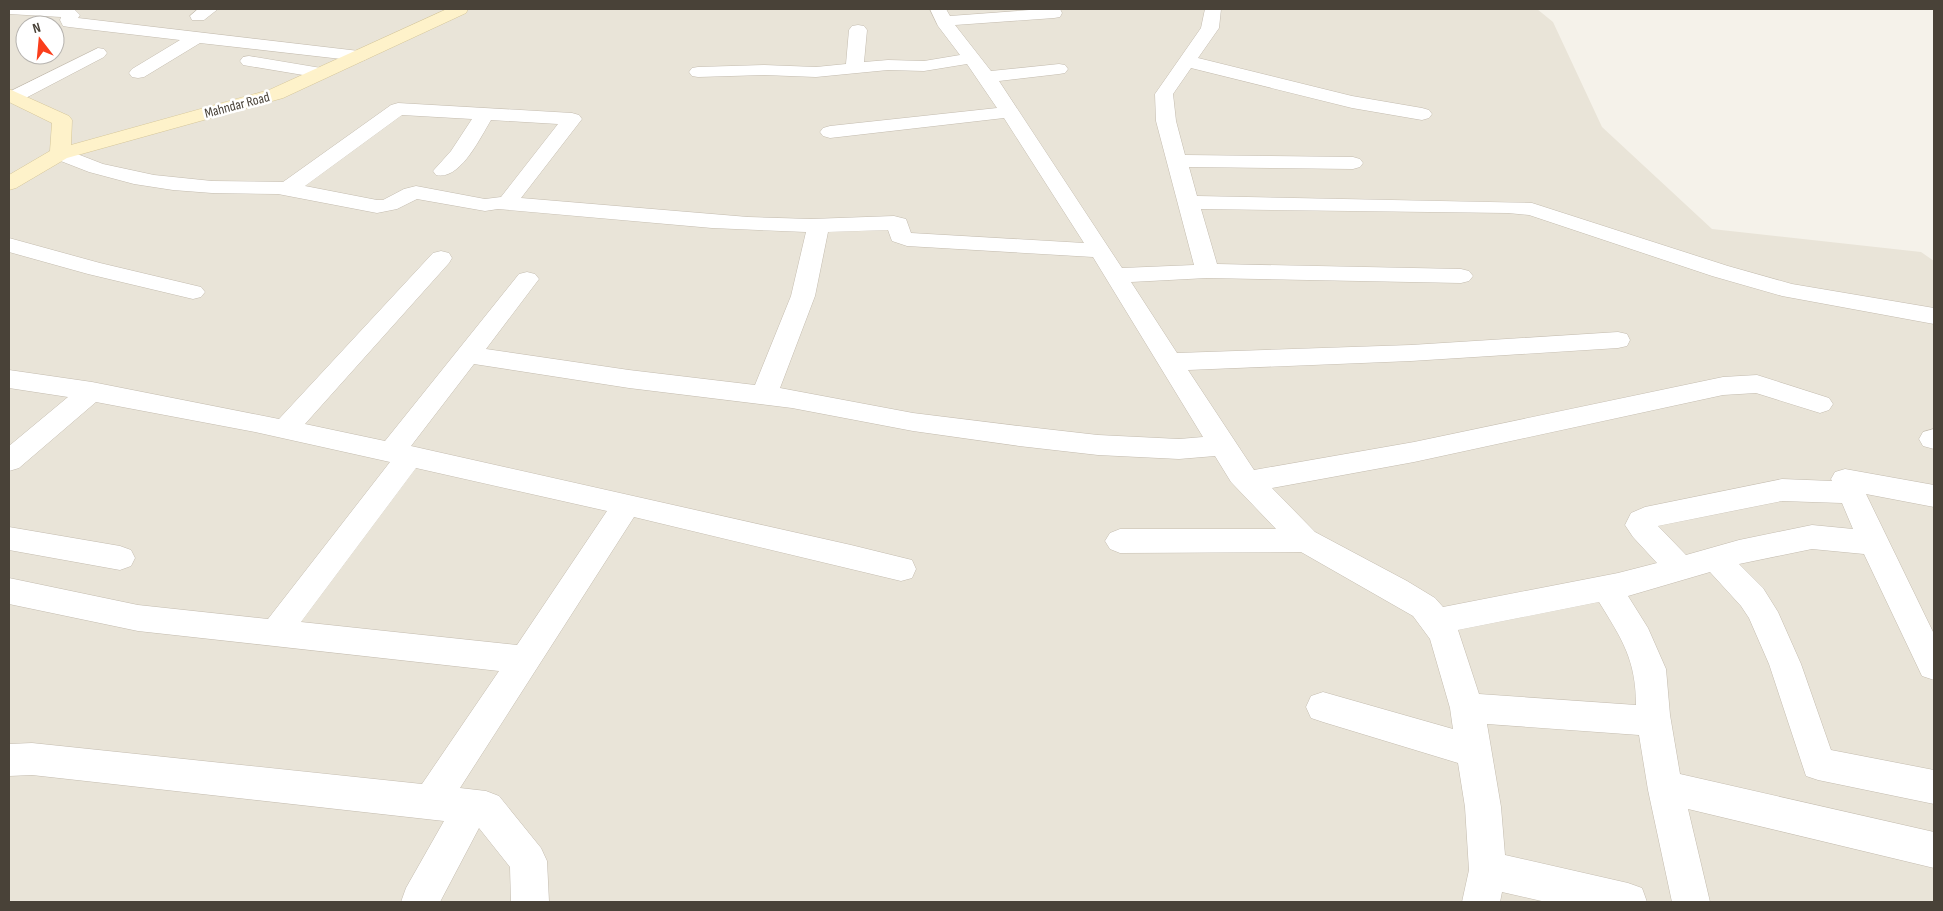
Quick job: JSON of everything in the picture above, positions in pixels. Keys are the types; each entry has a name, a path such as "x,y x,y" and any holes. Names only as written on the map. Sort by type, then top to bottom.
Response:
{"street":[{"name":"Mahndar Road","path":"9,184 60,154 276,94 460,9"},
{"path":"941,15 1018,17 1054,13 1051,9"},
{"path":"1207,271 1166,121 1164,94 1210,28 1213,9"},
{"path":"9,10 71,13 72,16 68,20 69,22 359,56"},
{"path":"941,15 1010,112 1240,475 1305,540 1424,607 1436,621 1444,637 1468,708 1483,807 1485,886 1628,902"},
{"path":"855,68 858,30"},
{"path":"138,73 197,37"},
{"path":"11,96 98,53"},
{"path":"698,72 764,70 816,72 888,65 924,66 971,58"},
{"path":"249,61 321,73"},
{"path":"1186,61 1346,101 1422,114"},
{"path":"986,77 1059,69"},
{"path":"11,96 62,120 60,154 79,163 163,182 212,187 256,186 286,189 374,206 394,203 416,192 485,205 506,204 579,208 694,220 784,225 894,223 898,224 900,236 907,239 1107,263 1207,271 1461,276"},
{"path":"286,189 398,109 572,119 506,204"},
{"path":"830,132 1010,112"},
{"path":"443,171 459,155 485,114"},
{"path":"1177,161 1354,163"},
{"path":"1188,202 1508,206 1532,209 1790,292 1934,316"},
{"path":"764,396 803,296 819,224"},
{"path":"9,245 96,269 193,292"},
{"path":"286,428 441,258"},
{"path":"275,633 468,355 527,280"},
{"path":"1169,362 1411,353 1618,340"},
{"path":"468,355 629,379 764,396 913,422 1098,445 1179,449 1223,446"},
{"path":"9,380 92,391 286,428 781,538 900,569"},
{"path":"1248,482 1414,452 1723,386 1757,384 1820,404"},
{"path":"9,461 92,391"},
{"path":"1934,496 1845,479 1934,666"},
{"path":"1680,568 1643,529 1640,525 1641,521 1645,518 1669,512 1782,490 1852,493"},
{"path":"431,802 627,505"},
{"path":"1436,621 1607,588 1715,558 1812,537 1874,543"},
{"path":"9,538 120,558"},
{"path":"1120,541 1305,540"},
{"path":"1715,558 1752,597 1762,612 1785,664 1818,764 1934,787"},
{"path":"1607,588 1641,645 1650,669 1653,686 1653,721 1665,787 1691,902"},
{"path":"9,591 138,618 525,660"},
{"path":"1323,707 1473,751"},
{"path":"1468,708 1653,721"},
{"path":"9,760 32,758 486,808 528,861 530,902"},
{"path":"1665,787 1934,850"},
{"path":"420,902 471,806"}],"shaded area":[{"path":"9,9 1537,9 1553,22 1602,127 1712,229 1921,252 1934,261 1934,902 9,902"}]}
